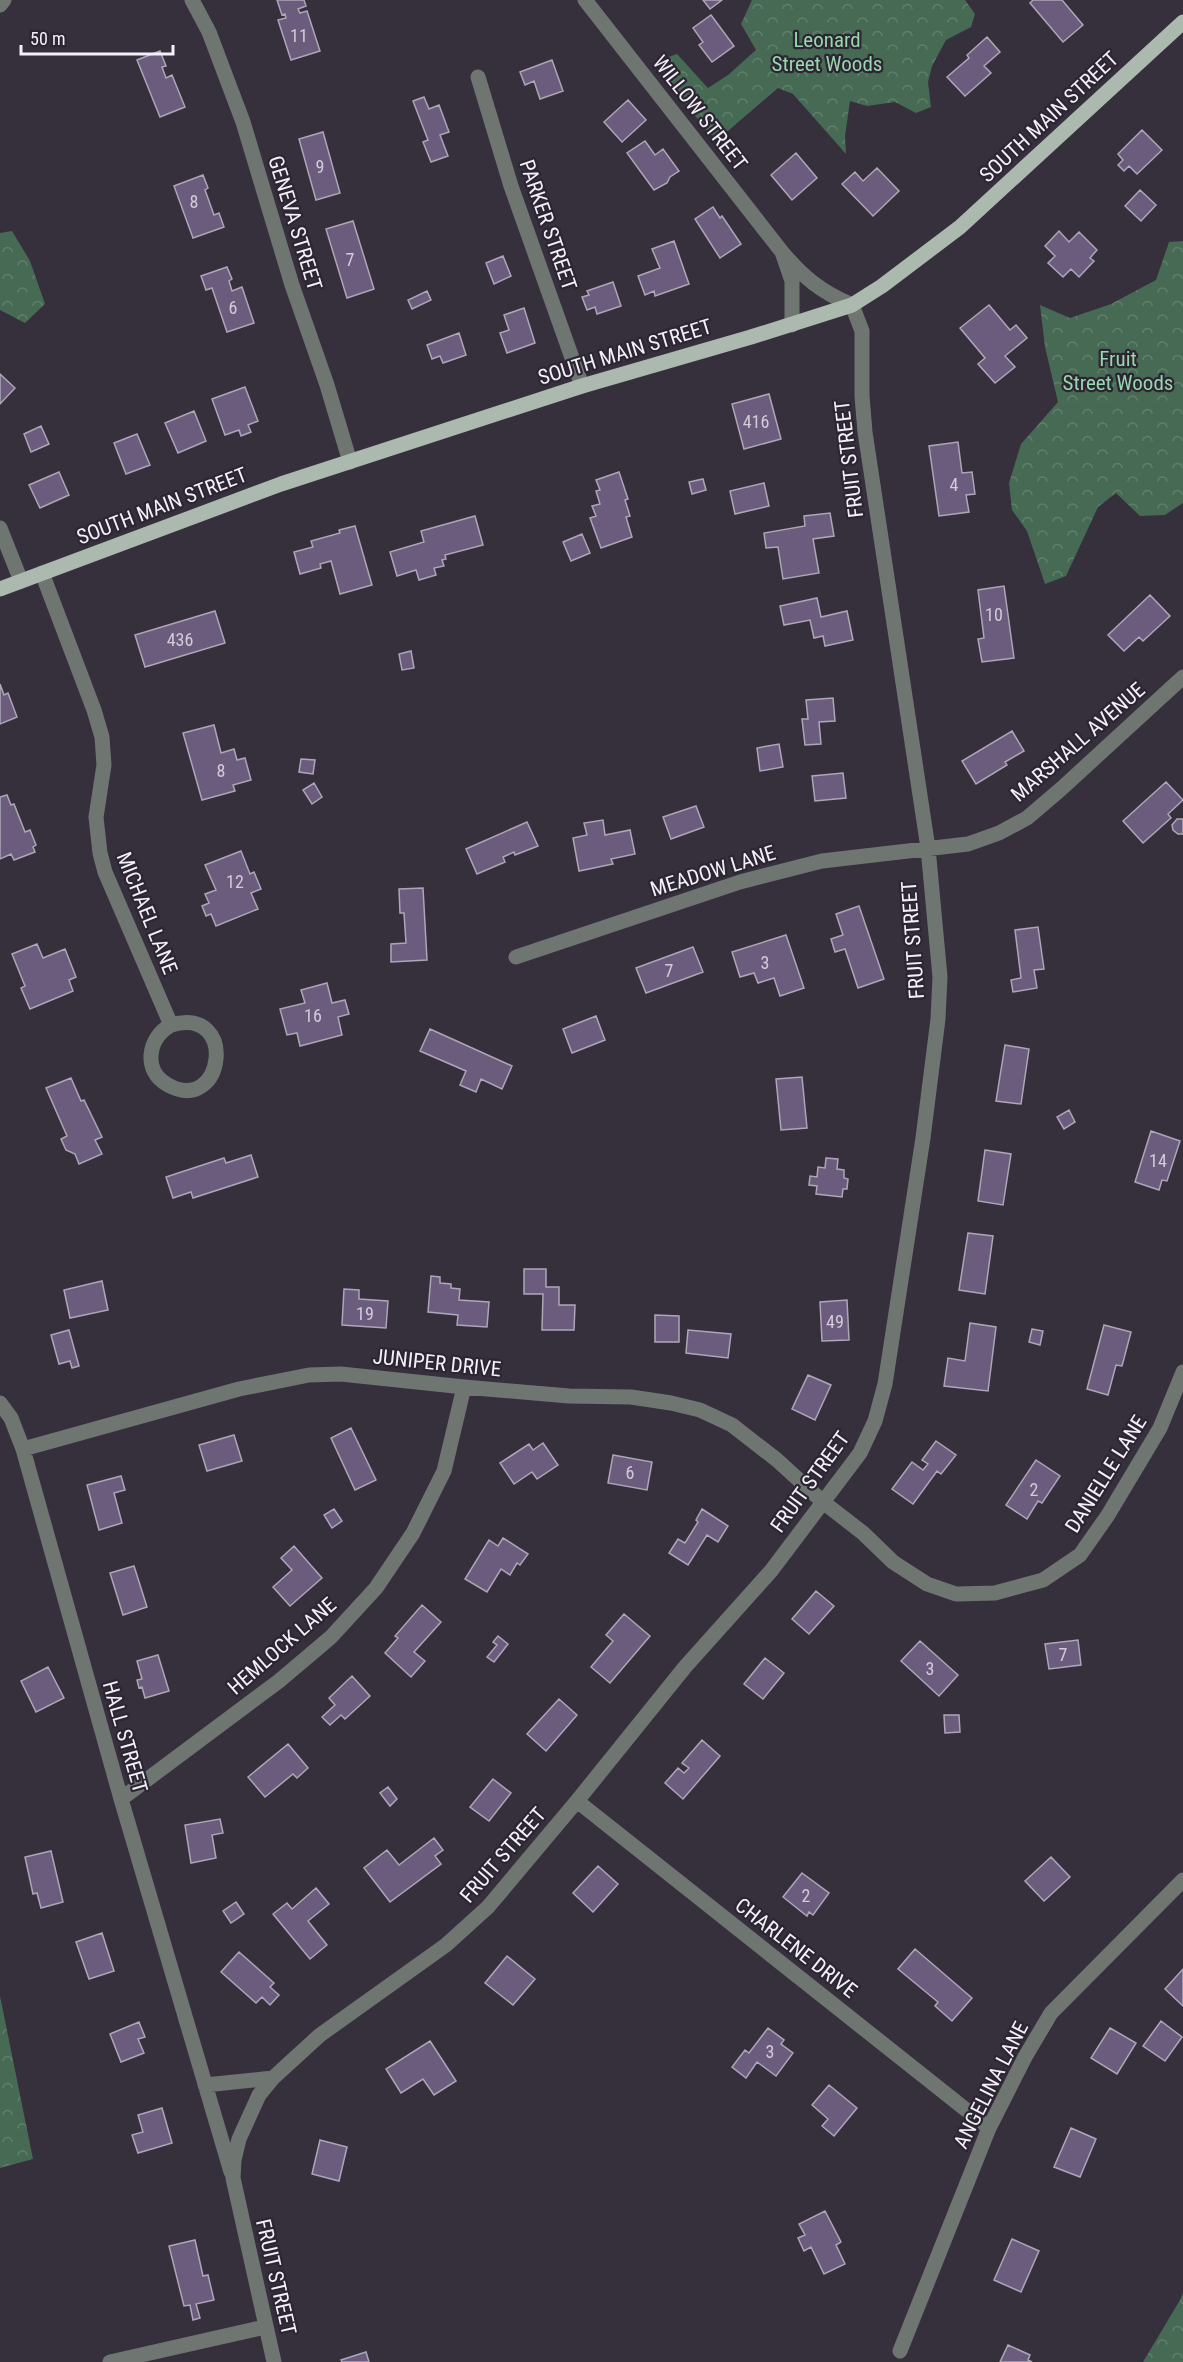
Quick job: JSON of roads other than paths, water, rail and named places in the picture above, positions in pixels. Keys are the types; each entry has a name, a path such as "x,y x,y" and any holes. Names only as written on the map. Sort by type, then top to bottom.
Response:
{"main road":[{"name":"SOUTH MAIN STREET","path":"0,588 281,483 582,386 792,325 852,305 882,286 960,227 1183,22"}],"street":[{"path":"0,5 4,0"},
{"name":"GENEVA STREET","path":"192,0 209,32 243,122 292,285 327,385 350,462"},
{"name":"WILLOW STREET","path":"585,0 782,252"},
{"name":"PARKER STREET","path":"478,77 511,186 582,386"},
{"path":"782,252 815,286 852,305"},
{"path":"782,252 792,281 792,325"},
{"name":"FRUIT STREET","path":"274,2362 232,2178 240,2139 259,2095 273,2078 320,2035 454,1938 488,1907 578,1801 685,1666 771,1572 860,1453 875,1421 885,1384 923,1138 938,1019 940,977 927,848 865,432 862,396 862,331 852,305"},
{"path":"0,528 21,581"},
{"name":"MICHAEL LANE","path":"42,573 102,737 104,765 96,817 100,852 113,892 171,1025"},
{"name":"MARSHALL AVENUE","path":"927,848 968,844 999,833 1027,818 1183,677"},
{"name":"MEADOW LANE","path":"516,957 740,882 822,861 927,848"},
{"path":"185,1022 198,1026 209,1034 216,1047 215,1067 208,1079 196,1087 183,1089 170,1086 159,1077 152,1065 151,1051 155,1038 171,1025 185,1022"},
{"name":"DANIELLE LANE","path":"823,1502 863,1533 893,1562 936,1588 956,1594 995,1593 1043,1580 1080,1555 1108,1515 1160,1428 1183,1372"},
{"name":"JUNIPER DRIVE","path":"23,1449 239,1389 309,1375 341,1374 569,1396 631,1398 671,1403 700,1410 732,1425 777,1460 823,1502"},
{"name":"HEMLOCK LANE","path":"121,1799 279,1681 331,1637 376,1588 413,1533 444,1471 464,1387"},
{"name":"HALL STREET","path":"0,1403 11,1418 23,1449 121,1799 232,2178"},
{"name":"CHARLENE DRIVE","path":"578,1801 989,2128"},
{"name":"ANGELINA LANE","path":"900,2351 989,2128 1025,2057 1051,2013 1183,1880"},
{"path":"205,2085 273,2078"},
{"path":"110,2362 265,2327"}],"park label":[{"name":"Leonard Street Woods","path":"827,52"},
{"name":"Fruit Street Woods","path":"1118,371"}]}
